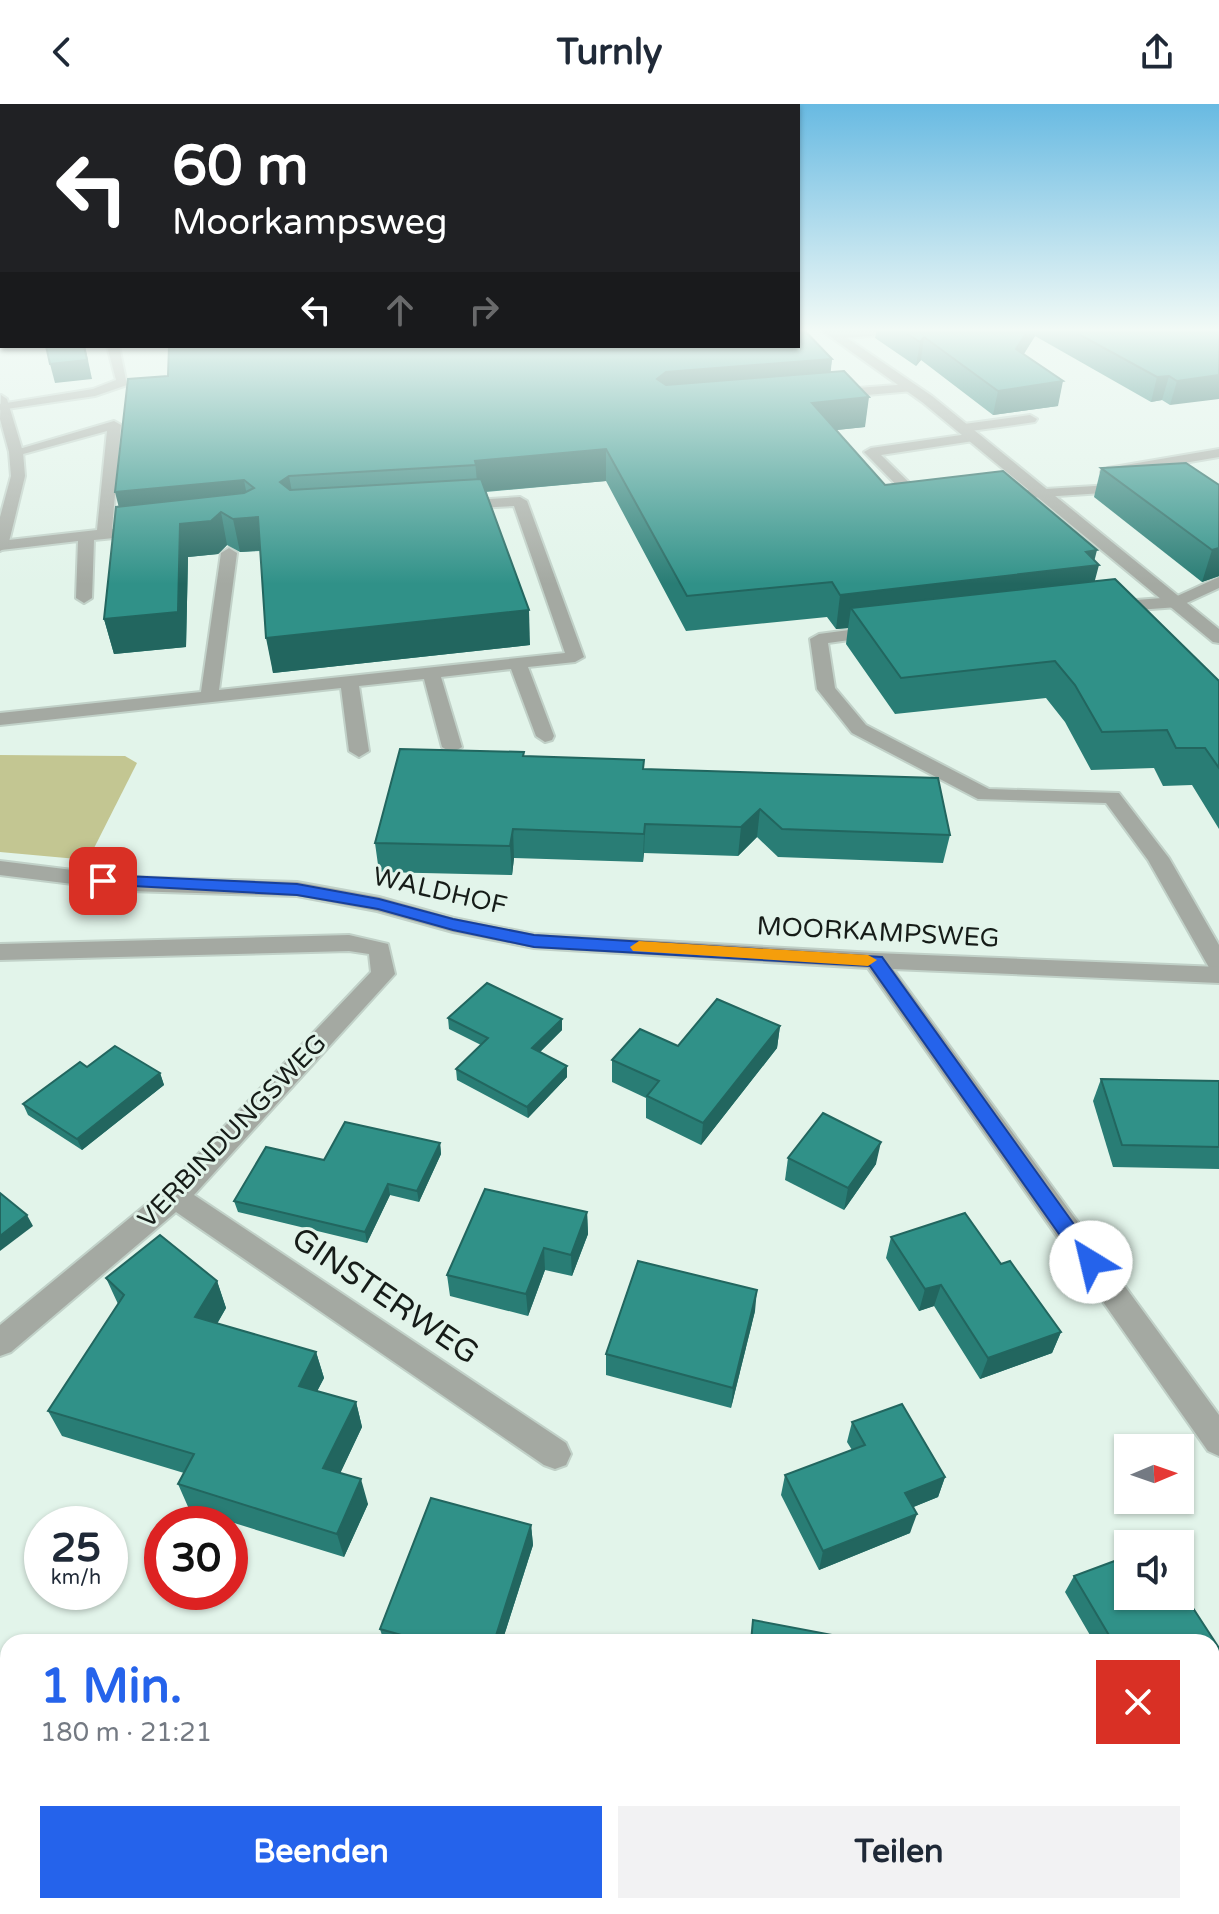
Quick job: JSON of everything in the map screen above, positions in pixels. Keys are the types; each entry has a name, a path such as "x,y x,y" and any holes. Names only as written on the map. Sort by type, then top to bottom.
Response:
{"street":[{"path":"5,414 16,452 18,476 0,545 165,528"},
{"path":"944,414 1219,638"},
{"path":"939,503 924,505 871,452 1030,419"},
{"path":"16,452 114,425 104,535"},
{"path":"1041,493 1128,467 1219,453"},
{"path":"984,498 1142,487"},
{"path":"0,719 575,657 520,501 445,506"},
{"path":"84,598 86,536"},
{"path":"209,696 229,545"},
{"path":"1091,607 1178,602 1219,582"},
{"path":"905,628 819,639 826,689 859,729 985,795 1112,797 1158,858 1219,965"},
{"path":"518,663 545,736"},
{"path":"431,672 452,747"},
{"path":"349,680 359,751"},
{"name":"WALDHOF","path":"0,868 129,884 297,889 379,904 453,925 534,941"},
{"name":"MOORKAMPSWEG","path":"534,941 875,961 1219,975"},
{"name":"VERBINDUNGSWEG","path":"0,952 349,943 380,949 383,974 175,1197 0,1343"},
{"path":"875,961 1219,1441"},
{"name":"GINSTERWEG","path":"175,1197 555,1454"}],"green space":[{"path":"0,755 125,756 137,763 88,860 0,852"}],"building":[{"path":"124,414 822,414 885,485 1003,471 1097,550 1086,552 1099,565 840,595 832,582 687,596 606,449 475,461 476,465 289,476 280,482 290,490 481,479 529,610 266,638 258,517 233,519 221,512 211,521 180,524 178,612 104,619 116,507 244,493 254,488 244,480 115,492"},
{"path":"1186,463 1219,485 1219,548 1212,550 1101,468"},
{"path":"1115,579 1219,681 1219,768 1205,748 1176,748 1167,730 1102,732 1075,685 1055,661 901,678 851,608"},
{"path":"400,749 524,752 523,756 644,760 643,769 938,778 950,835 782,829 760,809 741,827 645,824 644,834 513,829 510,846 375,843"},
{"path":"487,983 562,1019 532,1048 567,1066 527,1107 456,1069 488,1038 448,1018"},
{"path":"717,999 780,1026 703,1123 647,1096 659,1081 612,1060 640,1029 678,1046"},
{"path":"115,1046 160,1073 77,1139 23,1104 80,1062 87,1067"},
{"path":"1101,1079 1219,1081 1219,1147 1122,1145"},
{"path":"823,1113 881,1142 848,1188 788,1158"},
{"path":"345,1122 440,1143 417,1191 388,1184 365,1232 234,1201 266,1147 324,1160"},
{"path":"485,1189 587,1212 571,1255 544,1248 526,1294 447,1275"},
{"path":"0,1193 27,1215 0,1236"},
{"path":"965,1213 1001,1264 1010,1261 1061,1332 988,1358 941,1285 925,1289 891,1237"},
{"path":"160,1235 217,1281 195,1317 316,1352 299,1386 356,1402 323,1468 361,1479 337,1534 178,1484 194,1454 48,1411 124,1295 106,1278"},
{"path":"638,1261 757,1290 733,1388 606,1354"},
{"path":"902,1404 945,1477 905,1493 917,1514 823,1551 785,1475 865,1445 852,1422"},
{"path":"431,1498 531,1525 497,1634 398,1634 380,1629"},
{"path":"1114,1561 1114,1610 1194,1610 1210,1634 1108,1634 1074,1576"},
{"path":"753,1620 827,1634 752,1634"}],"slow traffic":[{"path":"639,947 868,960"}],"route":[{"path":"103,881 297,889 379,904 453,925 534,941 875,961 1091,1262"}]}
